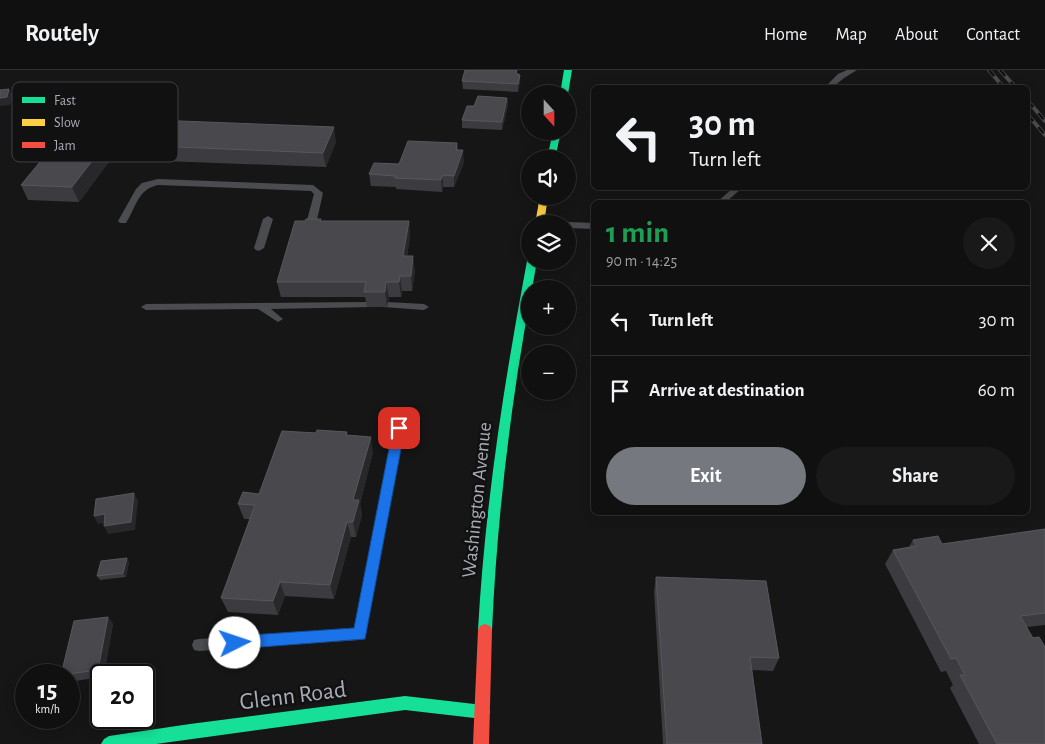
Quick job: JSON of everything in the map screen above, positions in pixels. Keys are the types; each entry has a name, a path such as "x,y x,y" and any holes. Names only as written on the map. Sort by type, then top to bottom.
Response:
{"main road":[{"path":"566,85 568,70"},
{"name":"Washington Avenue","path":"481,744 488,560 497,460 510,375 530,270"},
{"name":"Glenn Road","path":"108,744 190,731 405,703 483,712"}],"lane":[{"path":"830,85 841,76 853,70"},
{"path":"123,221 138,191 146,185 158,182 313,188 319,193 312,220"},
{"path":"723,200 736,190"},
{"path":"259,248 268,219"},
{"path":"576,225 591,226"},
{"path":"146,307 368,305"},
{"path":"387,305 424,307"},
{"path":"260,306 278,319"},
{"path":"199,645 360,634 399,428"}],"building":[{"path":"465,70 517,70 516,73 520,75 518,84 462,81"},
{"path":"9,89 7,97 0,98 0,90"},
{"path":"478,96 507,98 502,122 462,120 467,106 474,106"},
{"path":"178,121 334,127 323,153 178,147"},
{"path":"408,141 457,143 456,150 463,150 454,176 443,175 441,180 395,178 395,176 369,174 374,163 399,164"},
{"path":"40,162 91,162 72,187 21,185"},
{"path":"306,219 321,219 320,221 409,221 403,256 413,256 411,276 400,276 399,282 386,282 385,292 364,292 366,282 277,282 295,221 305,221"},
{"path":"317,430 347,432 346,435 371,437 353,500 359,500 353,522 347,522 330,585 280,582 273,601 221,598 255,505 238,504 243,492 259,494 282,431 316,433"},
{"path":"134,493 131,522 104,526 105,514 94,516 96,499"},
{"path":"1045,529 1045,613 1020,616 1033,638 1039,637 1045,647 1045,744 997,744 960,675 965,675 956,658 951,659 893,550 917,546 913,540 938,536 942,544"},
{"path":"127,558 123,573 97,576 101,561"},
{"path":"656,577 766,581 779,658 750,657 762,744 667,744"},
{"path":"108,617 99,664 90,664 90,671 80,672 80,664 64,664 74,621"}],"railway":[{"path":"989,70 1002,85"},
{"path":"1000,70 1013,85"},
{"path":"1030,103 1045,121"},
{"path":"1030,117 1045,135"}],"traffic: fast":[{"path":"566,85 568,70"},
{"path":"553,150 555,140"},
{"path":"485,630 491,537 501,445 530,270"},
{"path":"109,744 190,731 405,703 483,712"}],"traffic: slow":[{"path":"541,215 542,205"}],"traffic: jam":[{"path":"481,744 485,630"}],"route":[{"path":"235,643 360,634 399,428"}]}
